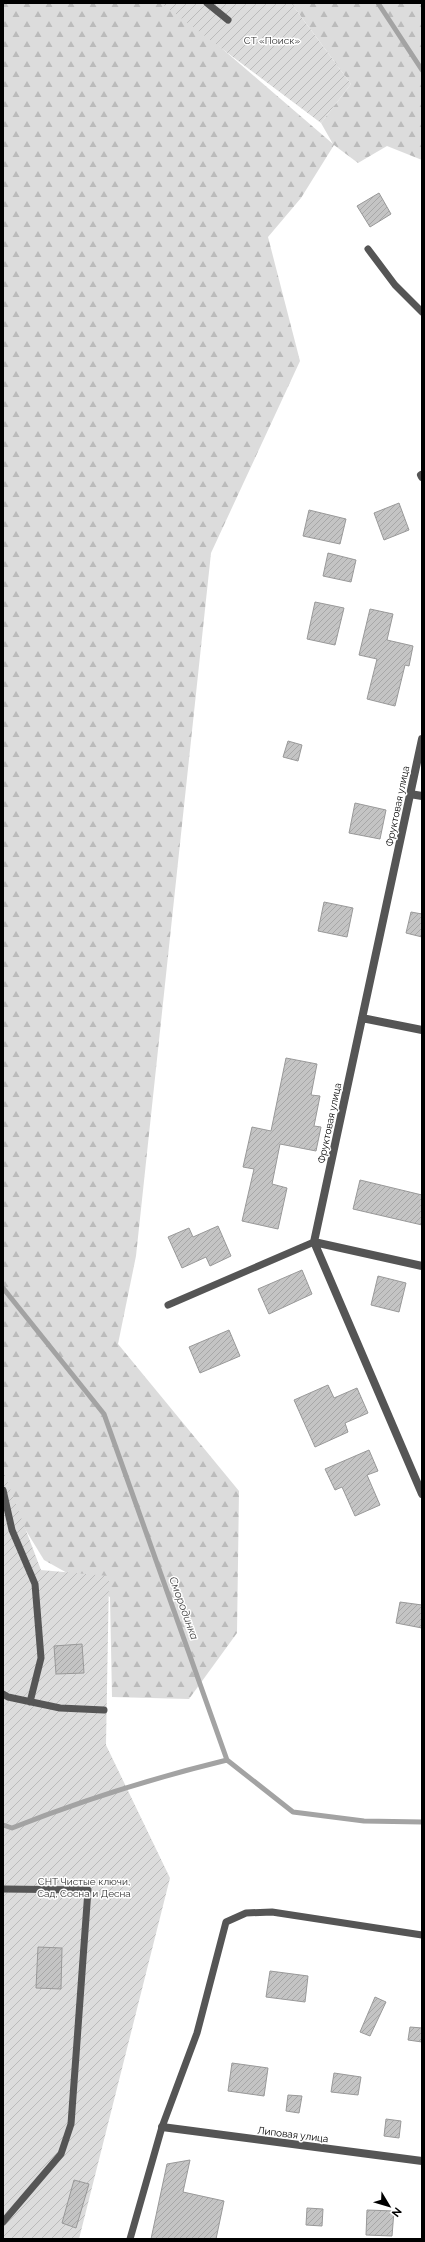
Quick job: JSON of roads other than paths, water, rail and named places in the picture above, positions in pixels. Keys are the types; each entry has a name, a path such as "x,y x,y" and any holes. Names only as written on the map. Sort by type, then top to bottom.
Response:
{"street":[{"name":"Фруктовая улица","path":"314,1242 422,739"},
{"path":"410,794 422,796"},
{"path":"362,1018 422,1030"},
{"path":"314,1242 422,1266"},
{"path":"314,1242 422,1494"},
{"name":"Липовая улица","path":"162,2127 422,2161"}],"lane":[{"path":"207,3 228,20"},
{"path":"368,250 395,285 422,312"},
{"path":"168,1305 314,1242"},
{"path":"3,1490 12,1530 35,1584 41,1658 30,1702"},
{"path":"3,1694 30,1702 60,1708 104,1710"},
{"path":"3,1889 88,1890 71,2124 60,2154 3,2222"},
{"path":"130,2239 162,2127 196,2033 226,1922 246,1914 272,1912 422,1935"}],"waterway":[{"path":"378,3 422,70"},
{"name":"Смородинка","path":"3,1288 104,1414 227,1760 293,1812 364,1821 422,1822"},
{"path":"3,1825 12,1828 118,1790 227,1760"}],"park label":[{"name":"СТ «Поиск»","path":"272,40"},
{"name":"СНТ Чистые ключи, Сад, Сосна и Десна","path":"84,1886"}]}
